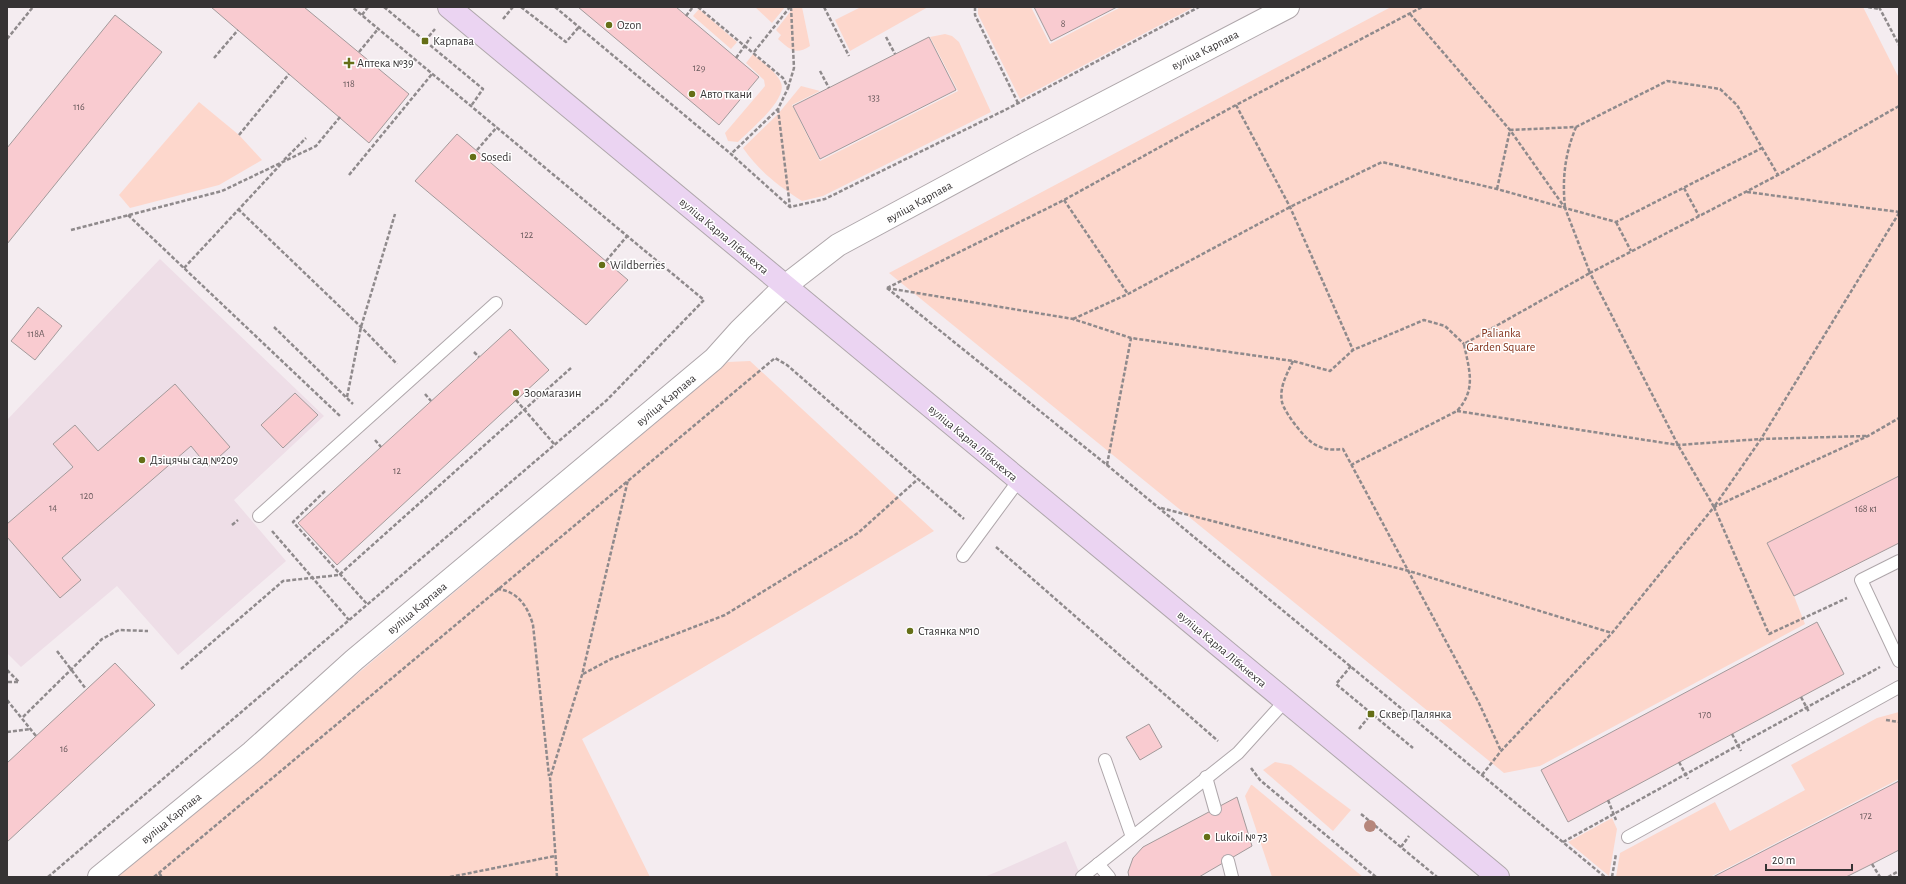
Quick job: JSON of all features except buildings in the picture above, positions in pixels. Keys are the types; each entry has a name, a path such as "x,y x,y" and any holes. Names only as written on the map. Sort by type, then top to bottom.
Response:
{"main road":[{"name":"вуліца Карла Лібкнехта","path":"449,7 1498,877"}],"street":[{"name":"вуліца Карпава","path":"99,877 252,752 354,660 714,359 740,330 785,286 838,245 1027,143 1288,7"}],"lane":[{"path":"259,516 496,303"},
{"path":"963,556 1019,480"},
{"path":"1899,561 1861,580 1899,661"},
{"path":"1628,837 1899,687"},
{"path":"1082,877 1238,753 1285,701"},
{"path":"1105,760 1132,837"},
{"path":"1206,777 1214,809"},
{"path":"1228,861 1232,877"},
{"path":"1098,864 1109,877"}],"path":[{"path":"7,39 33,7"},
{"path":"48,877 607,400 704,300 628,235 352,7"},
{"path":"362,15 368,7"},
{"path":"384,7 483,89 471,106"},
{"path":"521,7 566,42 579,27"},
{"path":"555,7 731,154 790,207"},
{"path":"686,16 693,7"},
{"path":"698,7 754,52 783,78 788,88"},
{"path":"731,154 778,109 788,88 794,68 790,7"},
{"path":"754,52 790,7"},
{"path":"824,7 849,56"},
{"path":"975,7 976,15 1018,103"},
{"path":"790,207 825,199 1018,103 1199,7"},
{"path":"887,288 1064,200 1236,105 1422,7"},
{"path":"1868,7 1879,8 1899,44"},
{"path":"1410,14 1510,130 1565,208 1590,273 1678,445 1714,507 1769,634 1849,597 1852,604"},
{"path":"359,52 378,29"},
{"path":"214,58 238,30"},
{"path":"736,58 751,37"},
{"path":"886,37 895,54"},
{"path":"820,71 829,88"},
{"path":"239,135 290,74"},
{"path":"349,175 432,74"},
{"path":"1510,130 1576,127 1667,81 1720,89 1737,105 1778,175"},
{"path":"1236,105 1290,207 1353,350"},
{"path":"1464,344 1590,273 1747,192 1899,106"},
{"path":"778,109 790,207"},
{"path":"71,230 222,191 316,146 340,118"},
{"path":"477,150 497,127"},
{"path":"1565,208 1563,186 1564,166 1568,146 1576,127"},
{"path":"1497,189 1510,130"},
{"path":"184,268 306,138"},
{"path":"1073,319 1128,294 1290,207 1382,162 1497,189 1616,222 1762,148"},
{"path":"1684,188 1699,216"},
{"path":"1482,775 1501,751 1612,633 1714,507 1761,439 1899,212 1747,192"},
{"path":"1064,200 1128,294"},
{"path":"238,209 361,327 431,401"},
{"path":"274,327 347,397 361,327 395,214"},
{"path":"128,215 355,430"},
{"path":"1616,222 1631,251"},
{"path":"606,261 628,235"},
{"path":"887,288 1073,319 1131,338 1293,361 1330,371 1353,350 1424,320 1445,326 1464,344 1470,373 1470,386 1466,401 1457,411 1351,465"},
{"path":"887,288 1107,465 1605,877"},
{"path":"1107,465 1131,338"},
{"path":"154,877 775,358 787,366 918,479 1222,744 1238,753 1260,780 1376,877"},
{"path":"1293,361 1282,384 1282,403 1294,424 1314,445 1330,451 1343,449 1479,703 1501,751"},
{"path":"181,669 283,581 339,575 571,368"},
{"path":"516,400 555,445"},
{"path":"1457,411 1678,445 1761,439 1868,436"},
{"path":"1714,507 1868,436 1899,418"},
{"path":"550,778 582,675 629,479"},
{"path":"582,675 611,659 725,615 858,533 918,479"},
{"path":"325,491 292,522 367,604"},
{"path":"1158,507 1409,571 1612,633"},
{"path":"259,516 349,620"},
{"path":"498,589 507,590 515,594 524,603 530,613 533,625 550,778 557,877"},
{"path":"23,717 102,639 119,630 148,631"},
{"path":"57,651 86,689"},
{"path":"1351,666 1336,684 1413,748"},
{"path":"1563,842 1882,666"},
{"path":"7,670 19,682 7,682"},
{"path":"7,700 23,717 36,736"},
{"path":"7,732 31,729"},
{"path":"1361,814 1437,877"},
{"path":"450,877 555,856"},
{"path":"1872,864 1880,877"},
{"path":"1888,877 1899,871"},
{"path":"159,873 162,877"}],"shaded area":[{"name":"Дзіцячы сад №209","path":"160,259 324,416 234,500 286,561 178,655 117,586 21,667 7,653 7,420"},
{"path":"1066,841 1081,877 984,877 999,871"}],"green space":[{"path":"755,7 785,7 772,23"},
{"path":"794,7 802,7 810,46 800,51 793,50 782,43 778,39 781,35 776,30"},
{"path":"861,7 928,7 850,51 835,20"},
{"path":"978,7 1031,7 1050,44 1121,7 1194,7 1020,99 978,14"},
{"name":"Palianka Garden Square","path":"1391,7 1863,7 1899,78 1899,476 1767,543 1794,596 1805,624 1540,766 1504,773 889,273"},
{"path":"699,9 737,42 731,49 693,16"},
{"path":"945,34 952,36 959,42 991,112 823,196 802,201 770,178 749,157 743,148 778,114 801,86 820,91 792,105 820,161 958,91 930,37"},
{"path":"753,54 776,75 781,83 782,90 773,106 738,142 728,141 725,133 765,86 764,80 746,63"},
{"path":"199,102 239,135 262,160 219,185 130,208 119,195"},
{"path":"750,361 934,531 582,739 650,877 116,877 728,362"},
{"path":"1899,712 1899,779 1710,877 1616,877 1620,853 1715,802 1730,831 1805,790 1791,765 1877,718"},
{"path":"1275,762 1291,765 1351,810 1333,831 1263,770"},
{"path":"1251,785 1363,877 1272,877 1245,796"},
{"path":"1612,818 1617,829 1609,876 1568,842"}],"place":[{"name":"Ozon","path":"609,25"},
{"name":"Карпава","path":"425,41"},
{"name":"Аптека №39","path":"349,63"},
{"name":"Авто ткани","path":"692,94"},
{"name":"Sosedi","path":"473,157"},
{"name":"Wildberries","path":"602,265"},
{"name":"Зоомагазин","path":"516,393"},
{"name":"Дзіцячы сад №209","path":"142,460"},
{"name":"Стаянка №10","path":"910,631"},
{"name":"Сквер Палянка","path":"1371,714"},
{"name":"Lukoil № 73","path":"1207,837"}]}
